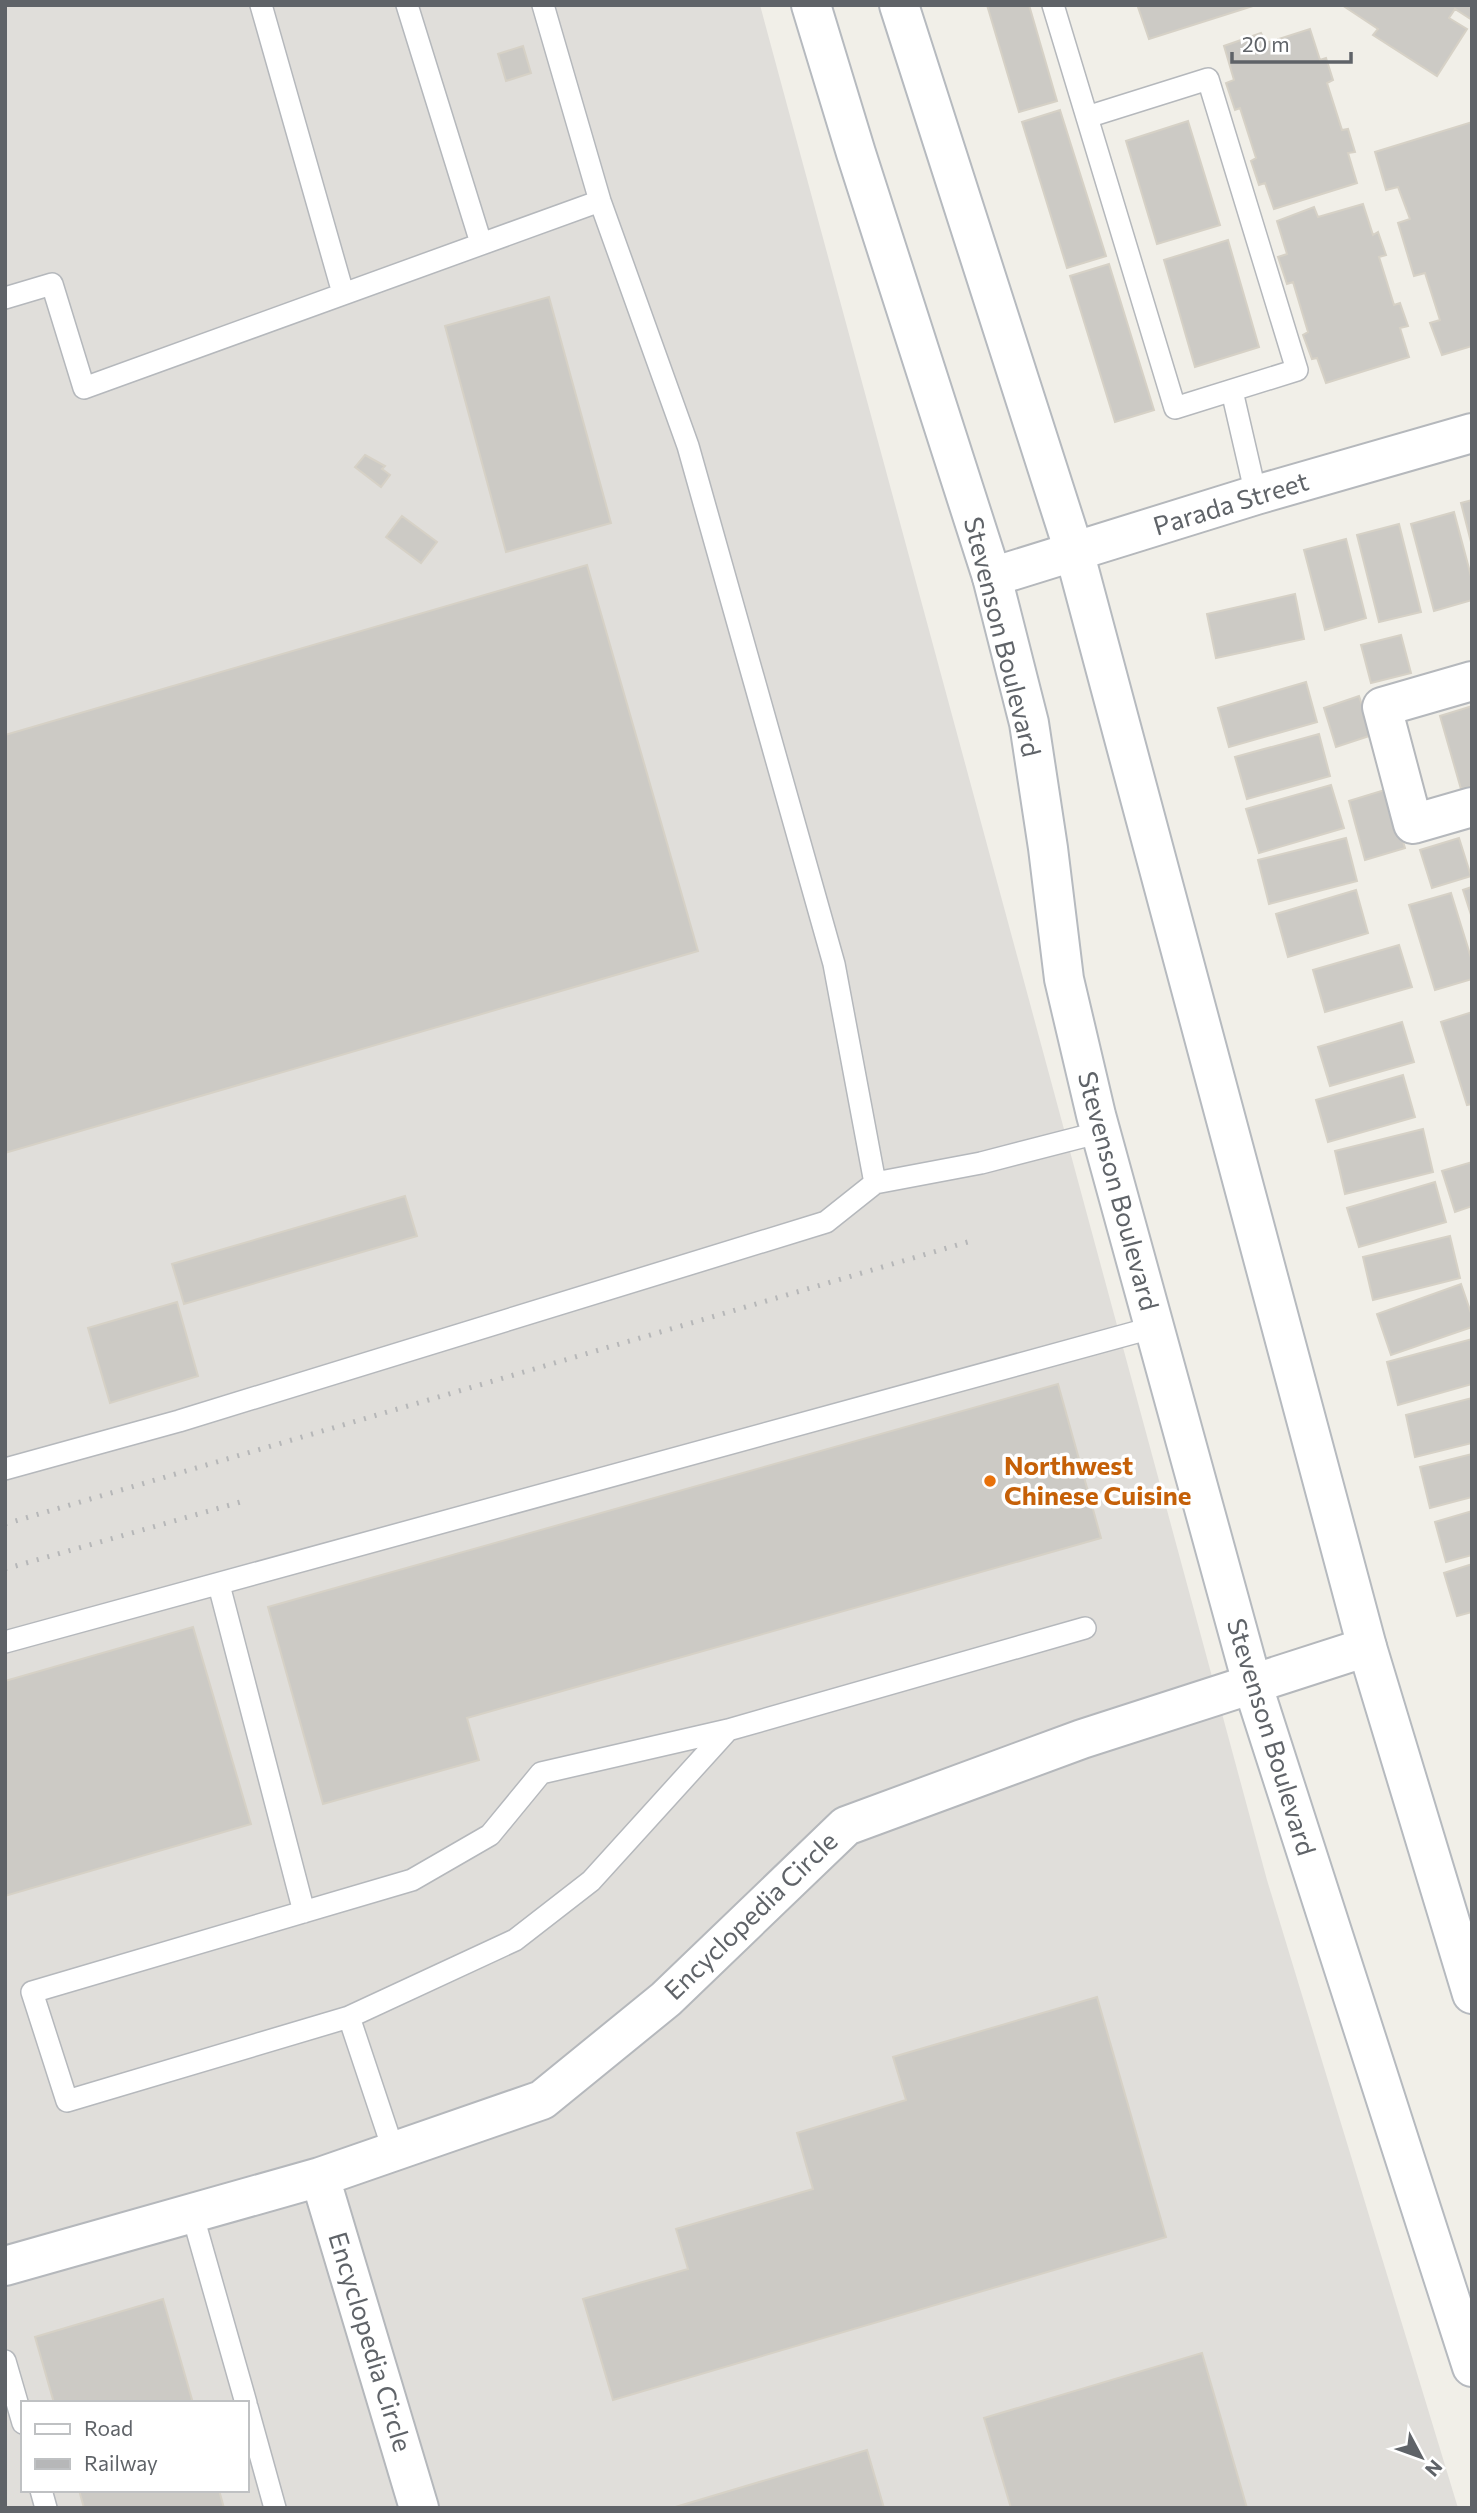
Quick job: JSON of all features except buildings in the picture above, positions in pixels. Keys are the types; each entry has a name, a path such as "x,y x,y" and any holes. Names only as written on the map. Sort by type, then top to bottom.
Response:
{"main road":[{"name":"Stevenson Boulevard","path":"811,5 992,577 1029,723 1064,979 1101,1132 1252,1683 1472,2367"},
{"path":"899,5 1074,551 1367,1647 1472,1994"},
{"name":"Parada Street","path":"992,577 1256,495 1472,433"},
{"path":"1472,681 1382,707 1413,824 1472,807"},
{"name":"Encyclopedia Circle","path":"5,2266 320,2177 542,2101 666,1999 846,1826 1082,1739 1367,1647"},
{"name":"Encyclopedia Circle","path":"320,2177 419,2508"}],"lane":[{"path":"261,5 343,293"},
{"path":"407,5 481,243"},
{"path":"543,5 600,201 688,446 834,964 875,1183"},
{"path":"1053,5 1175,408 1297,370 1208,79 1087,117"},
{"path":"5,298 52,284 84,388 600,201"},
{"path":"1232,390 1256,495"},
{"path":"5,1469 179,1421 826,1223 875,1183 981,1163 1101,1132"},
{"path":"5,1642 1155,1327"},
{"path":"219,1585 304,1912"},
{"path":"728,1730 591,1881 515,1940 349,2017 67,2101 32,1992 412,1880 490,1835 541,1773 728,1730 1085,1628"},
{"path":"349,2017 394,2152"},
{"path":"192,2213 245,2401"},
{"path":"5,2361 21,2416"},
{"path":"248,2412 275,2508"}],"shaded area":[{"path":"5,5 760,5 1267,1880 1458,2508 5,2508"}],"railway":[{"path":"5,1524 971,1241"},
{"path":"5,1569 244,1501"}],"place":[{"name":"Northwest Chinese Cuisine","path":"990,1481"}]}
